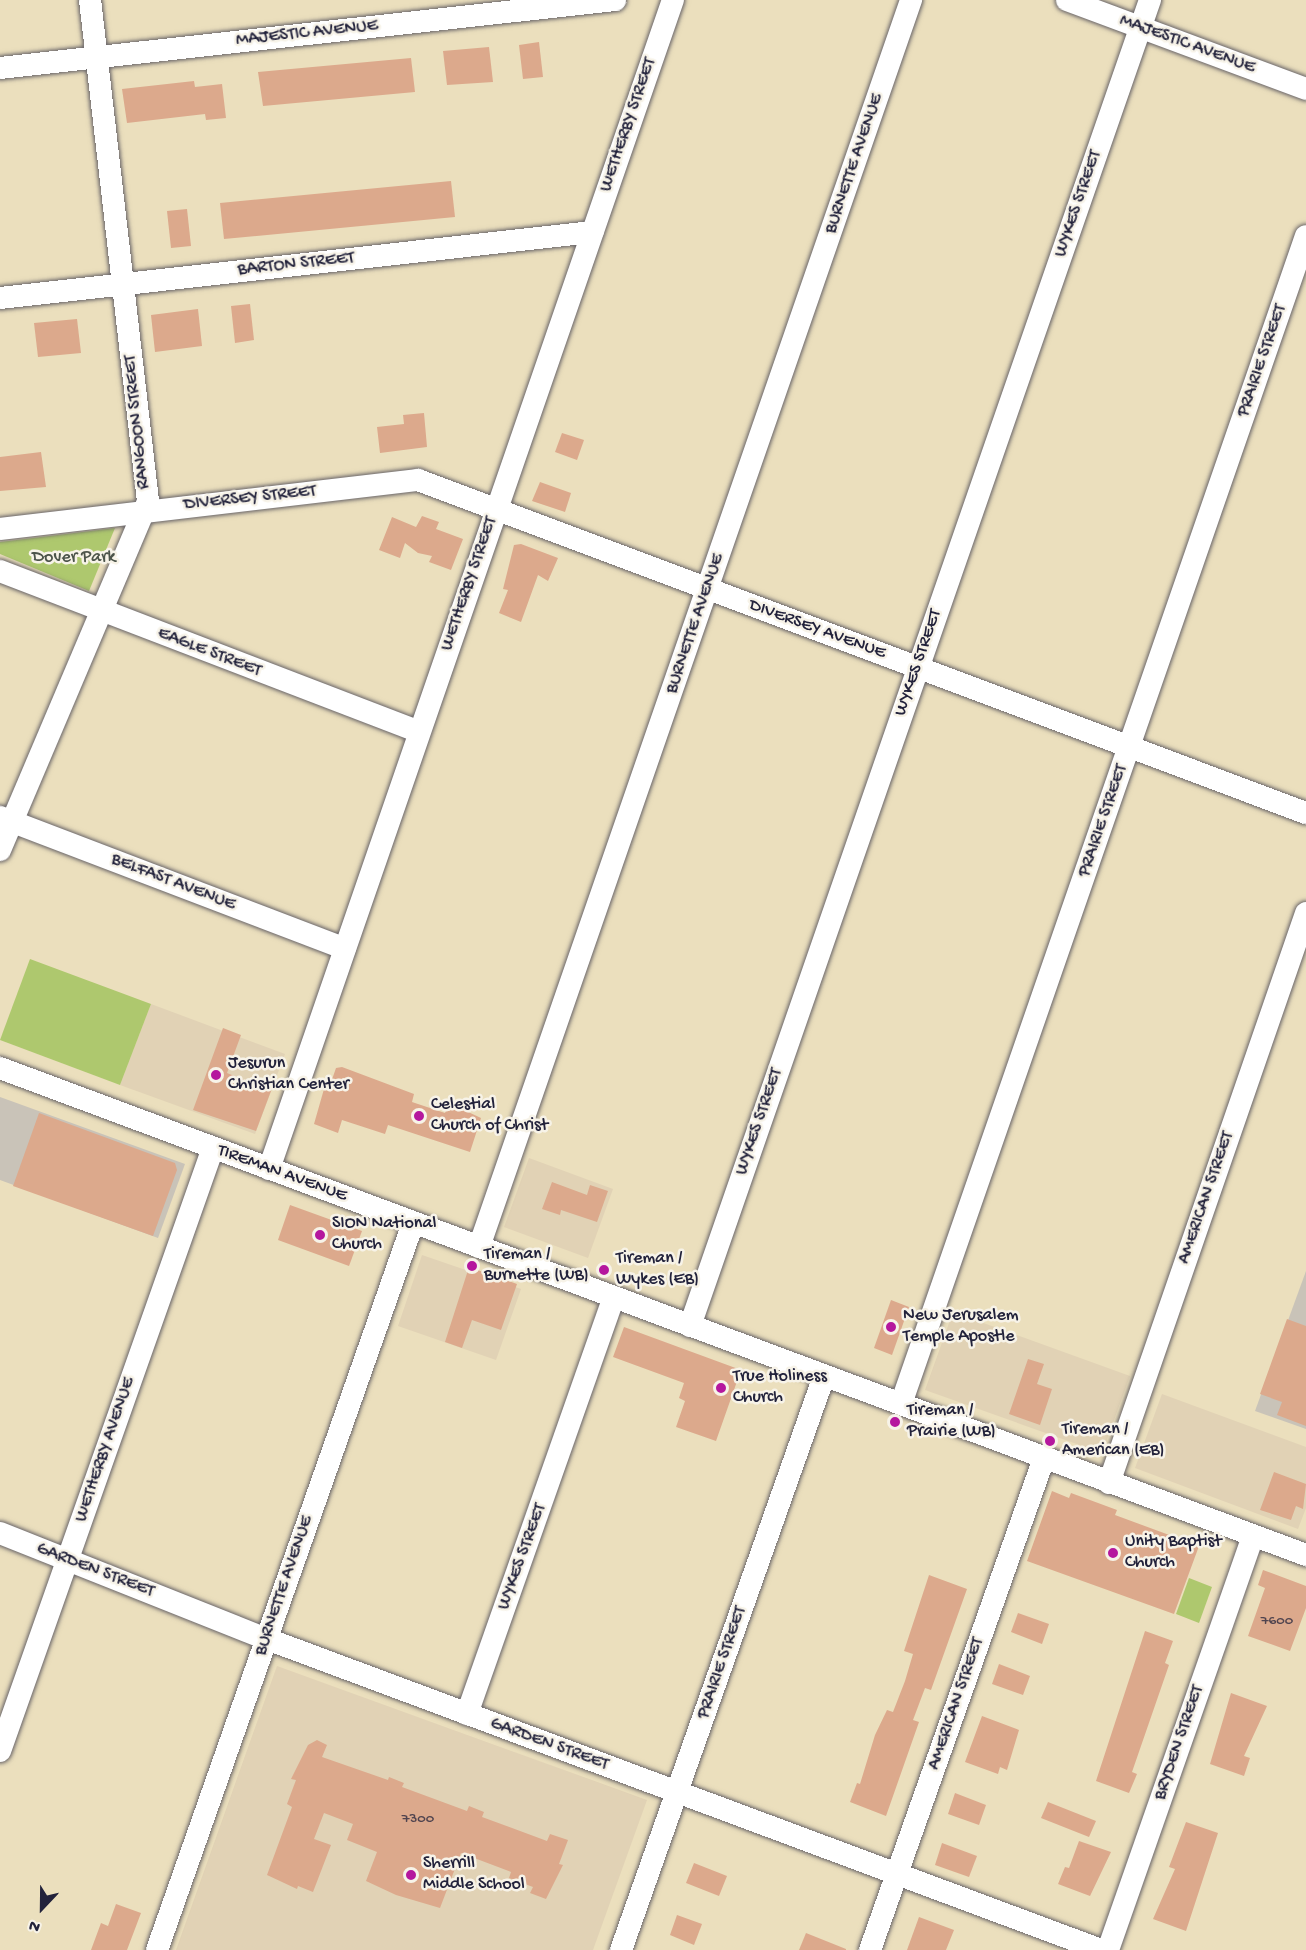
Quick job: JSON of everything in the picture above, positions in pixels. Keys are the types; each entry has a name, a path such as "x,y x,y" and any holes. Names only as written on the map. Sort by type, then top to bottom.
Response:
{"street":[{"name":"RANGOON STREET","path":"0,850 6,820 100,612 133,530 146,511 124,284 99,57 90,0"},
{"name":"MAJESTIC AVENUE","path":"0,68 615,0"},
{"name":"WETHERBY STREET","path":"269,1168 673,0"},
{"name":"BURNETTE AVENUE","path":"479,1247 911,0"},
{"name":"MAJESTIC AVENUE","path":"1067,0 1306,89"},
{"name":"WYKES STREET","path":"690,1326 1149,0"},
{"name":"BARTON STREET","path":"0,298 592,232"},
{"name":"PRAIRIE STREET","path":"901,1404 1306,236"},
{"name":"DIVERSEY STREET","path":"0,529 417,480 496,510"},
{"name":"DIVERSEY AVENUE","path":"496,510 1306,813"},
{"name":"EAGLE STREET","path":"0,571 100,612 419,732"},
{"name":"BELFAST AVENUE","path":"6,820 345,948"},
{"name":"AMERICAN STREET","path":"1109,1483 1306,913"},
{"name":"TIREMAN AVENUE","path":"0,1068 1306,1556"},
{"name":"WETHERBY AVENUE","path":"0,1751 213,1148"},
{"name":"BURNETTE AVENUE","path":"157,1950 413,1223"},
{"name":"WYKES STREET","path":"467,1714 614,1297"},
{"name":"PRAIRIE STREET","path":"621,1950 824,1376"},
{"name":"AMERICAN STREET","path":"870,1950 1044,1458"},
{"name":"GARDEN STREET","path":"0,1533 267,1639 1101,1950"},
{"name":"BRYDEN STREET","path":"1108,1950 1253,1536"}],"shaded area":[{"path":"151,1004 285,1054 255,1134 120,1085"},
{"path":"0,1097 185,1164 158,1238 0,1180"},
{"path":"529,1158 613,1189 588,1258 504,1227"},
{"path":"422,1255 521,1289 496,1360 398,1326"},
{"path":"1306,1271 1306,1429 1255,1411"},
{"path":"953,1312 1130,1376 1102,1453 925,1390"},
{"path":"1162,1394 1306,1447 1306,1508 1298,1529 1135,1468"},
{"name":"Sherrill Middle School","path":"277,1666 647,1800 593,1950 176,1950"}],"green space":[{"name":"Dover Park","path":"115,528 89,591 0,554 0,542"},
{"path":"30,959 151,1004 120,1085 0,1040"},
{"path":"1189,1578 1212,1587 1199,1623 1176,1614"}],"building":[{"path":"539,42 543,77 523,79 519,45"},
{"path":"489,47 493,82 447,85 443,51"},
{"path":"411,58 415,92 263,106 258,72"},
{"path":"194,81 195,87 222,84 226,118 206,120 205,114 127,123 122,89"},
{"path":"451,181 455,217 224,239 220,203"},
{"path":"187,209 191,246 171,248 167,211"},
{"path":"250,304 254,340 235,343 231,306"},
{"path":"198,309 202,346 155,352 151,315"},
{"path":"77,319 81,353 38,357 34,323"},
{"path":"424,413 427,447 380,453 377,427 404,424 403,415"},
{"path":"562,433 584,440 577,460 555,452"},
{"path":"41,452 46,487 0,491 0,457"},
{"path":"540,482 571,493 565,512 532,501"},
{"path":"422,516 439,522 436,529 463,539 451,570 429,562 432,556 418,553 405,543 400,558 379,550 392,517 416,527"},
{"path":"521,544 558,558 548,581 538,575 521,622 499,613 508,590 503,589 514,545"},
{"path":"223,1028 241,1035 227,1073 271,1091 256,1131 193,1110"},
{"name":"Celestial Church of Christ","path":"342,1067 414,1094 412,1102 445,1113 449,1103 481,1118 470,1152 388,1125 385,1134 342,1120 338,1133 314,1124 324,1089 328,1091 336,1068"},
{"path":"39,1113 175,1163 177,1170 153,1236 13,1186"},
{"path":"552,1182 587,1195 590,1185 608,1191 597,1222 561,1210 560,1215 542,1209"},
{"name":"SION National Church","path":"290,1205 362,1231 349,1266 278,1240"},
{"path":"469,1267 517,1284 501,1330 472,1320 462,1348 445,1342"},
{"name":"New Jerusalem Temple Apostle","path":"891,1300 909,1307 892,1355 874,1348"},
{"path":"1287,1319 1306,1326 1306,1426 1277,1415 1282,1402 1260,1394"},
{"path":"624,1327 741,1370 716,1441 676,1427 685,1401 679,1398 684,1383 613,1357"},
{"path":"1028,1359 1044,1364 1037,1384 1052,1389 1040,1425 1009,1414"},
{"path":"1274,1472 1306,1484 1303,1509 1296,1506 1291,1520 1260,1510"},
{"name":"Unity Baptist Church","path":"1052,1491 1069,1498 1071,1493 1117,1510 1115,1515 1199,1546 1174,1614 1027,1561"},
{"path":"1263,1570 1306,1586 1306,1608 1290,1651 1248,1636 1265,1588 1258,1585"},
{"path":"929,1575 967,1589 931,1690 925,1688 913,1720 919,1722 886,1816 850,1802 857,1783 860,1784 875,1735 887,1710 893,1712 905,1681 913,1654 904,1651"},
{"path":"1018,1613 1049,1624 1042,1644 1011,1632"},
{"path":"1145,1631 1173,1641 1165,1663 1169,1665 1132,1772 1137,1774 1129,1793 1096,1781"},
{"path":"999,1664 1030,1676 1023,1695 992,1684"},
{"path":"1231,1693 1267,1706 1244,1756 1250,1758 1244,1776 1210,1764"},
{"path":"982,1716 1019,1730 1007,1770 1000,1767 998,1774 965,1762"},
{"path":"317,1740 327,1745 322,1757 388,1780 389,1777 404,1783 402,1787 467,1811 469,1806 484,1812 482,1817 547,1841 550,1834 568,1840 559,1864 563,1865 546,1899 530,1893 533,1887 509,1878 511,1872 461,1853 440,1908 396,1895 366,1881 377,1852 347,1840 353,1824 324,1813 314,1839 331,1845 313,1892 298,1886 297,1889 267,1875 292,1807 287,1804 296,1780 291,1779 308,1745"},
{"path":"955,1793 986,1805 979,1825 948,1814"},
{"path":"1048,1802 1096,1821 1089,1837 1041,1818"},
{"path":"1186,1822 1218,1833 1186,1931 1153,1919 1175,1869 1169,1867"},
{"path":"1079,1841 1111,1852 1090,1896 1058,1884 1065,1867 1069,1868"},
{"path":"942,1843 977,1856 969,1877 935,1865"},
{"path":"694,1863 727,1876 719,1896 686,1883"},
{"path":"116,1904 141,1913 127,1950 91,1950 101,1923 108,1926"},
{"path":"677,1915 702,1924 694,1945 670,1935"},
{"path":"919,1917 954,1930 946,1950 907,1950"},
{"path":"806,1933 846,1949 846,1950 799,1950"}],"place":[{"name":"Jesurun Christian Center","path":"216,1075"},
{"name":"Celestial Church of Christ","path":"419,1116"},
{"name":"SION National Church","path":"320,1235"},
{"name":"Tireman / Burnette (WB)","path":"472,1266"},
{"name":"Tireman / Wykes (EB)","path":"604,1270"},
{"name":"New Jerusalem Temple Apostle","path":"891,1327"},
{"name":"True Holiness Church","path":"721,1388"},
{"name":"Tireman / Prairie (WB)","path":"895,1422"},
{"name":"Tireman / American (EB)","path":"1050,1441"},
{"name":"Unity Baptist Church","path":"1113,1553"},
{"name":"Sherrill Middle School","path":"411,1875"}]}
